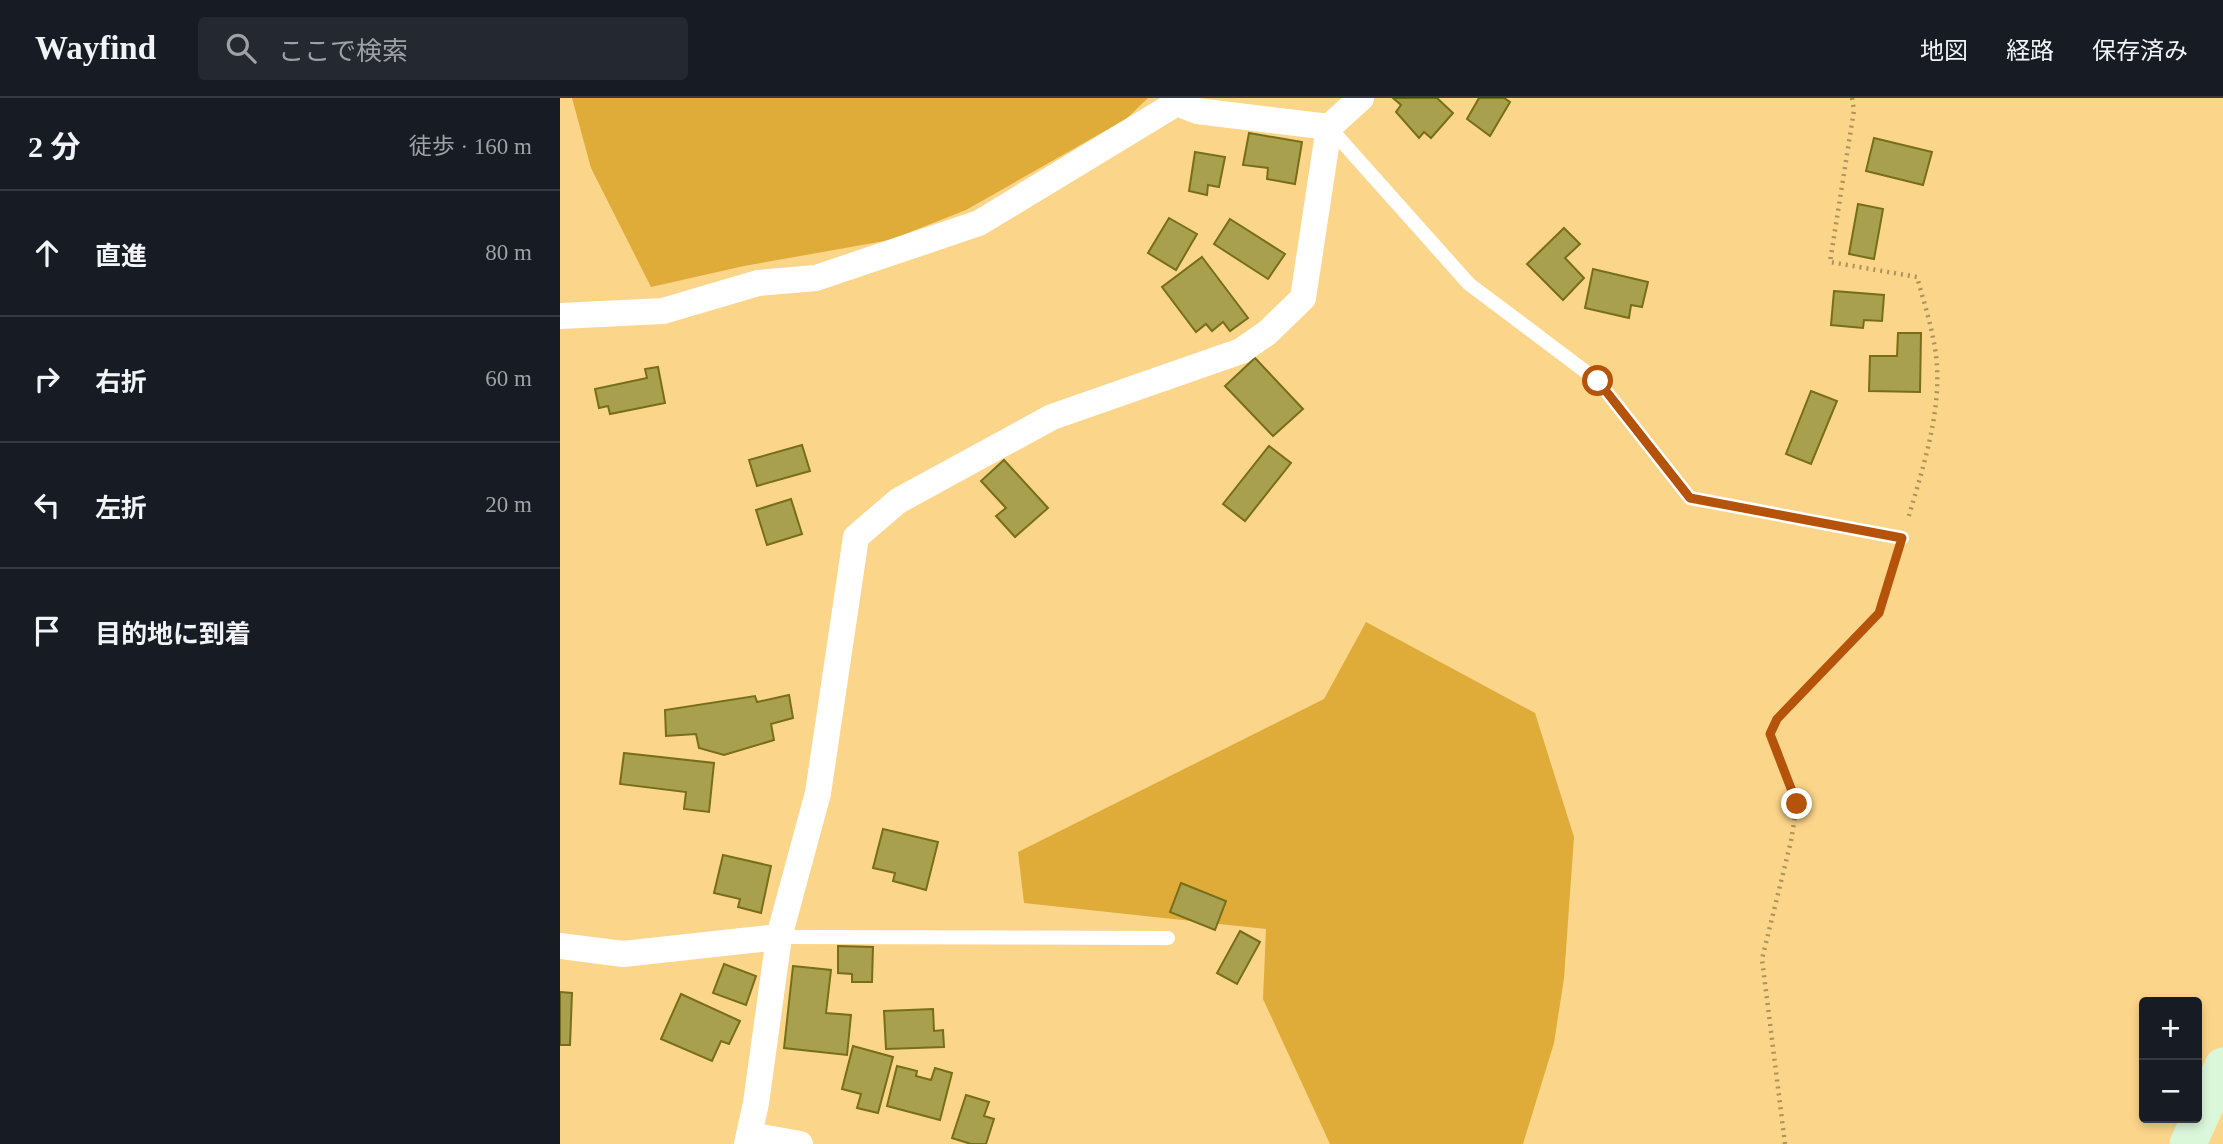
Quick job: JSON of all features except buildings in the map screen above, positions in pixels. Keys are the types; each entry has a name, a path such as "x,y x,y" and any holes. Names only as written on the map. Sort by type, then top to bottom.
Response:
{"street":[{"path":"800,1144 748,1139 757,1103 779,937 818,793 856,537 898,501 1052,417 1241,351 1267,333 1303,298 1329,127 1361,98"},
{"path":"560,316 663,310 758,283 816,278 979,223 1178,100 1198,111 1329,127"},
{"path":"560,946 623,954 779,937"},
{"path":"2188,1144 2223,1066"}],"lane":[{"path":"1329,127 1469,284 1598,381 1690,498 1902,538"},
{"path":"779,937 1168,938"}],"path":[{"path":"1785,1144 1762,959 1791,841 1797,804 1770,734 1777,719 1879,613 1924,466 1937,383 1937,364 1917,276 1830,262 1854,110 1852,98"}],"shaded area":[{"path":"572,98 1148,98 1126,119 966,210 890,240 744,266 651,287 591,168"},
{"path":"1366,622 1535,713 1574,837 1564,978 1554,1043 1523,1144 1330,1144 1263,999 1266,929 1024,903 1018,852 1324,699"}],"route":[{"path":"1598,381 1690,498 1902,538 1879,613 1777,719 1770,734 1797,804"}]}
